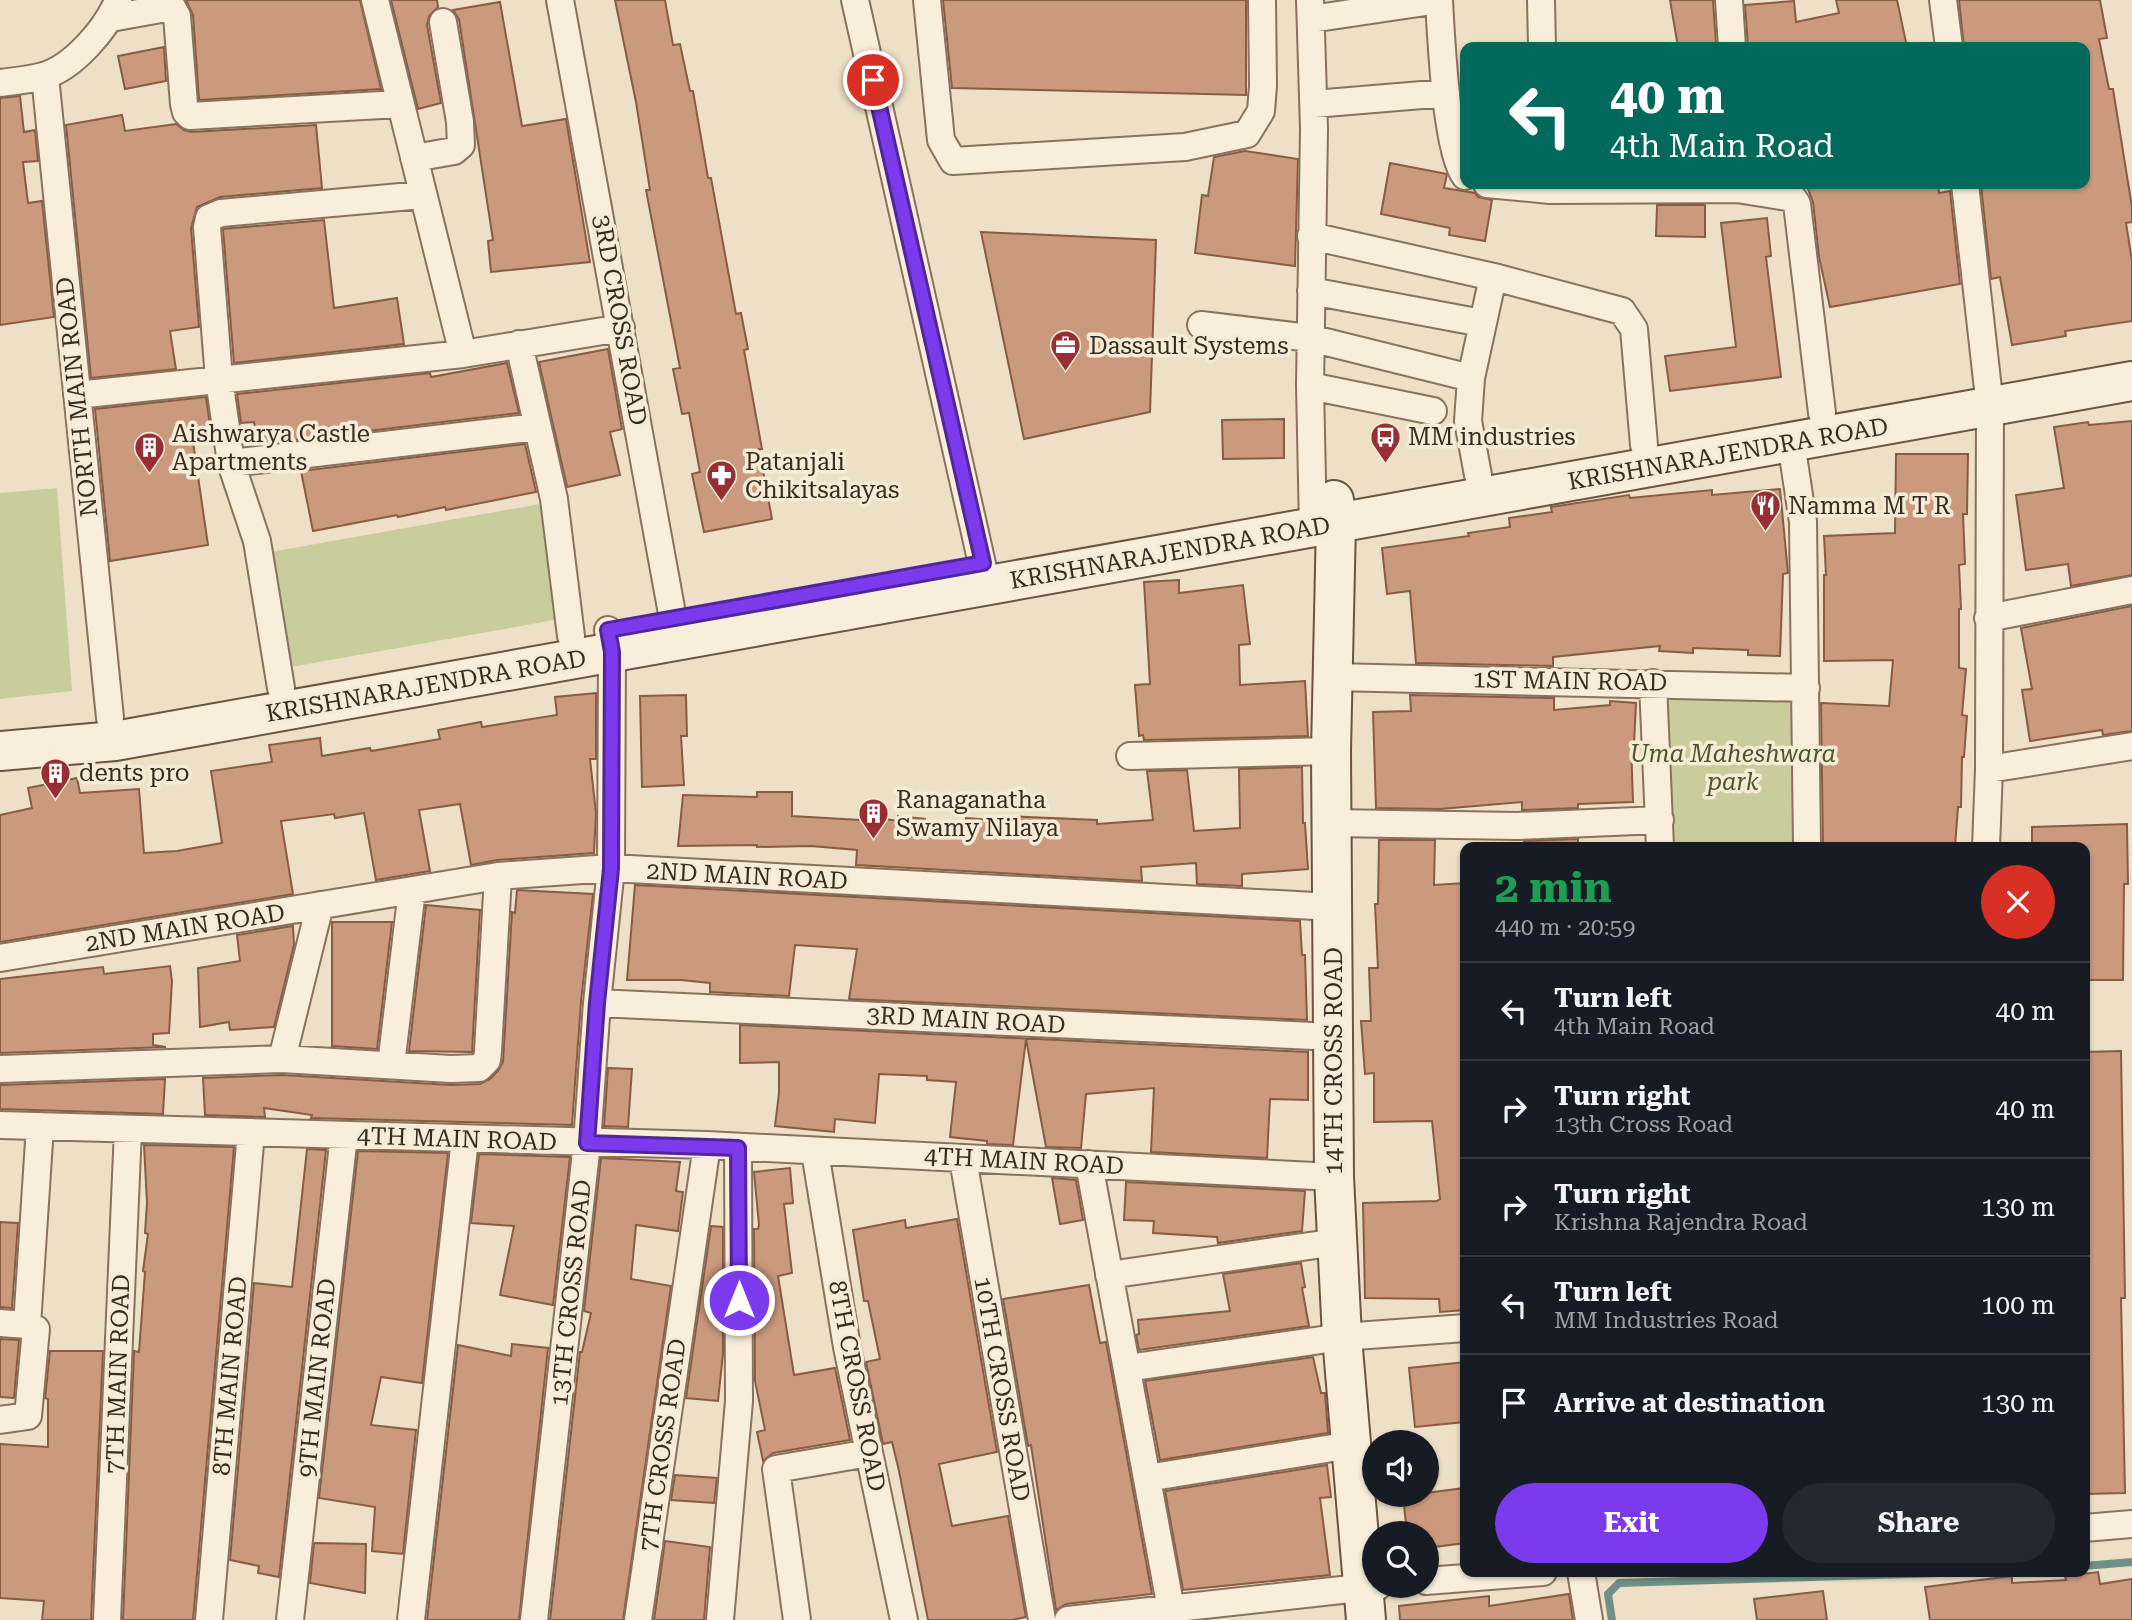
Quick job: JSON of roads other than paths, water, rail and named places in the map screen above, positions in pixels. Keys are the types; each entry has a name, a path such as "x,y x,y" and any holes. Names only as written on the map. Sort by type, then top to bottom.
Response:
{"main road":[{"path":"1323,514 1478,475 1822,413 1989,395 2132,357"},
{"name":"KRISHNARAJENDRA ROAD","path":"0,751 115,741 597,639 675,629 1323,514 1791,443 1989,395 2132,381"},
{"name":"14TH CROSS ROAD","path":"1323,514 1333,677 1331,751 1334,1177 1342,1337 1362,1543"},
{"path":"0,726 110,718 281,688 597,639"}],"street":[{"path":"375,0 463,354"},
{"name":"3RD CROSS ROAD","path":"560,0 675,629"},
{"path":"855,0 985,574"},
{"path":"927,0 941,140 953,161 1185,147 1247,134 1261,111 1262,0"},
{"path":"1323,514 1310,386 1314,104 1311,10 1439,0 1446,93 1460,165"},
{"path":"1541,0 1542,42"},
{"path":"1729,0 1732,42"},
{"path":"1943,0 1948,42"},
{"path":"0,83 45,76 68,62 86,46 115,9 172,7 177,16 184,103 190,116 399,104"},
{"path":"414,158 454,150 461,145 460,122 443,22"},
{"name":"NORTH MAIN ROAD","path":"45,76 110,718"},
{"path":"1314,104 1446,93"},
{"path":"1751,189 1793,198 1797,204 1822,413"},
{"path":"1966,189 1989,395 1989,769 1986,842"},
{"path":"281,688 257,541 231,463 219,379 207,227 209,218 221,214 423,195"},
{"path":"1311,236 1493,277 1622,311 1634,329 1644,445"},
{"path":"1478,475 1468,421 1471,378 1493,277"},
{"path":"1311,291 1482,323"},
{"path":"1201,325 1310,338 1471,378"},
{"path":"77,395 463,354 621,328"},
{"name":"13TH CROSS ROAD","path":"520,344 554,499 597,639 611,869 597,1003 587,1143 534,1620"},
{"path":"1310,386 1433,411"},
{"path":"231,463 537,428"},
{"path":"1791,443 1803,522 1807,842"},
{"path":"1988,618 2132,590"},
{"name":"1ST MAIN ROAD","path":"1333,677 1806,688"},
{"path":"1653,683 1661,842"},
{"path":"1989,769 2132,746"},
{"path":"1130,756 1331,751"},
{"path":"1332,823 1517,836 1660,820"},
{"name":"2ND MAIN ROAD","path":"0,958 499,876 611,869 1333,907"},
{"path":"0,1069 282,1059 478,1068 487,1060 499,876"},
{"path":"391,1065 412,890"},
{"path":"282,1059 320,905"},
{"name":"3RD MAIN ROAD","path":"597,1003 1335,1037"},
{"name":"4TH MAIN ROAD","path":"0,1125 707,1146 1334,1177"},
{"path":"27,1325 40,1126"},
{"name":"7TH MAIN ROAD","path":"107,1620 128,1129"},
{"name":"8TH MAIN ROAD","path":"209,1620 251,1132"},
{"name":"9TH MAIN ROAD","path":"290,1620 344,1135"},
{"path":"411,1620 465,1139"},
{"name":"7TH CROSS ROAD","path":"638,1620 707,1146"},
{"path":"720,1620 739,1401 738,1148"},
{"name":"8TH CROSS ROAD","path":"814,1152 847,1347 904,1620"},
{"name":"10TH CROSS ROAD","path":"963,1159 1041,1620"},
{"path":"1089,1164 1172,1613"},
{"path":"1109,1275 1337,1242"},
{"path":"0,1323 27,1325 36,1329 28,1416 0,1420"},
{"path":"1127,1368 1342,1337 1460,1328"},
{"path":"1147,1478 1351,1445"},
{"path":"733,1477 869,1453"},
{"path":"776,1469 797,1620"},
{"path":"2090,1528 2132,1524"},
{"path":"1439,1580 1478,1577"},
{"path":"1582,1577 1589,1620"},
{"path":"1068,1620 1362,1597"}],"waterway":[{"path":"2090,1566 2132,1562"},
{"path":"1612,1620 1608,1594 1619,1583 1812,1577"}],"place":[{"name":"Dassault Systems","path":"1066,373"},
{"name":"MM industries","path":"1385,464"},
{"name":"Aishwarya Castle Apartments","path":"149,475"},
{"name":"Patanjali Chikitsalayas","path":"722,503"},
{"name":"Namma M T R","path":"1765,533"},
{"name":"dents pro","path":"56,800"},
{"name":"Ranaganatha Swamy Nilaya","path":"873,841"}],"park label":[{"name":"Uma Maheshwara park","path":"1733,768"}]}
